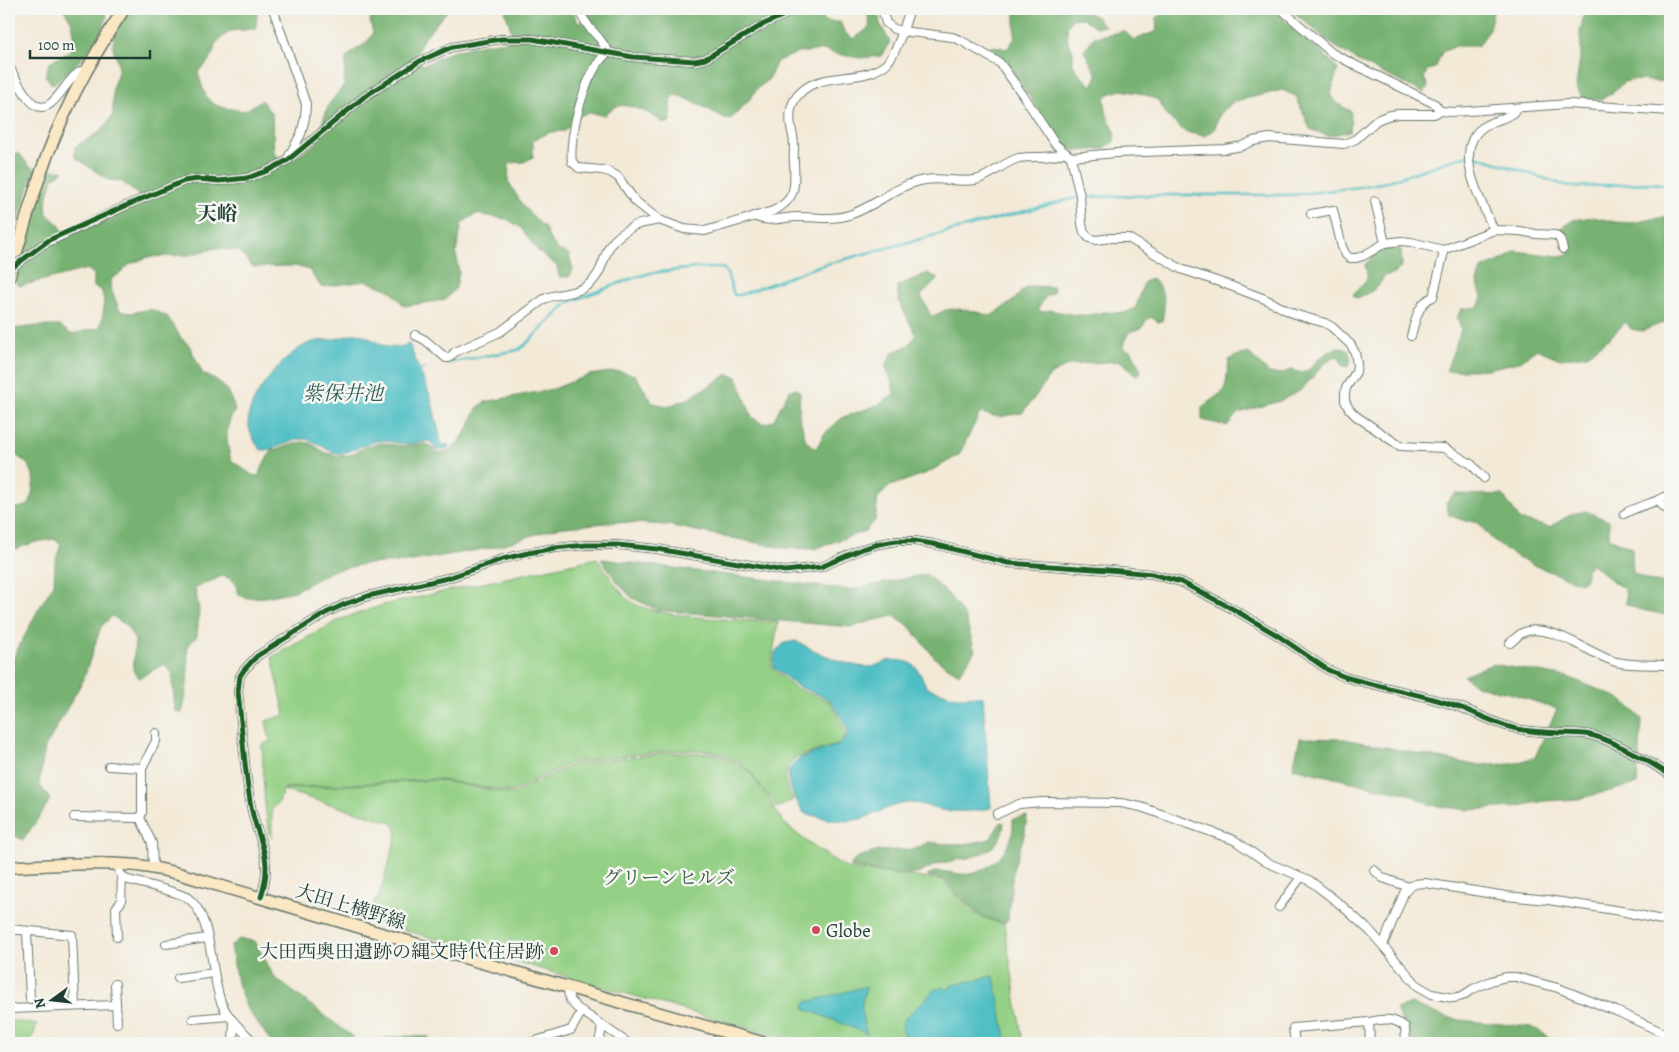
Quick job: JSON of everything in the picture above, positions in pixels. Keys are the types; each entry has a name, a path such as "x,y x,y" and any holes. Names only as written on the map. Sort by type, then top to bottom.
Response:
{"main road":[{"path":"9,276 40,177 58,132 86,70 104,38 124,9"},
{"name":"大田上横野線","path":"9,867 117,864 153,868 180,874 764,1043"}],"street":[{"path":"273,9 306,104 301,134 288,160"},
{"path":"576,9 608,52"},
{"path":"9,270 42,244 184,181 198,179 219,181 247,178 267,171 288,160 364,97 420,61 452,47 501,39 532,39 654,59 695,61 705,59 764,24 798,9"},
{"path":"882,9 886,23 894,29 952,37 1000,63 1055,144 1071,157 1116,153 1225,149 1269,138 1344,144 1356,139 1377,120 1387,116 1396,114 1434,114 1440,110 1454,112 1585,104 1670,111"},
{"path":"608,52 598,61 581,102 572,141 572,162 579,168 602,170 618,178 635,201 658,220 684,229 705,231 774,211 784,206 795,188 794,144 790,121 795,98 815,82 844,79 881,68 888,62 910,9"},
{"path":"1281,9 1332,53 1435,104 1440,110"},
{"path":"9,66 31,101 37,106 43,107 56,100 71,78 80,70 86,70"},
{"path":"1494,230 1476,194 1469,155 1471,140 1483,127 1510,115 1514,112 1514,108"},
{"path":"754,216 766,220 802,217 837,218 859,212 890,194 917,182 937,179 973,180 984,177 1018,158 1052,156 1064,152"},
{"path":"1071,157 1081,198 1082,224 1084,232 1089,238 1096,240 1128,238 1180,269 1266,299 1294,314 1332,326 1351,345 1355,353 1356,372 1346,388 1345,394 1345,401 1349,409 1356,416 1400,446 1444,448 1471,464 1484,478"},
{"path":"1375,201 1385,243"},
{"path":"1310,214 1333,210 1342,247 1350,258 1363,256 1385,243 1401,241 1443,250 1494,230 1555,234 1560,239 1563,249"},
{"path":"415,335 425,340 446,358 449,358 455,352 500,332 544,299 582,289 590,284 602,266 611,244 632,227 658,220"},
{"path":"1411,336 1418,313 1426,299 1433,297 1443,250"},
{"path":"1624,514 1631,509 1660,501 1670,494"},
{"path":"1660,501 1670,512"},
{"path":"261,897 265,885 266,853 250,801 238,691 240,676 249,664 257,656 302,627 326,612 345,604 368,596 448,578 497,561 528,553 586,545 618,545 657,549 785,570 821,567 862,549 879,544 896,541 915,541 1008,563 1152,574 1181,582 1233,609 1277,634 1328,670 1345,677 1459,707 1495,723 1514,728 1532,732 1586,734 1605,740 1653,764 1670,775"},
{"path":"1510,643 1522,633 1545,631 1615,661 1628,664 1670,665"},
{"path":"153,868 152,843 140,818 142,813 142,768 156,741 156,733"},
{"path":"109,766 142,768"},
{"path":"998,814 1019,804 1042,802 1127,804 1141,807 1234,840 1266,862 1309,880 1340,904 1383,945 1418,986 1432,994 1453,998 1462,996 1491,981 1506,977 1516,977 1558,988 1616,1011 1670,1036"},
{"path":"74,817 140,818"},
{"path":"117,864 125,879 184,896 200,911 222,1003 232,1019 255,1043"},
{"path":"1374,870 1383,878 1409,887"},
{"path":"117,937 116,908 121,902 122,876"},
{"path":"1278,906 1301,877"},
{"path":"1383,945 1404,893 1416,883 1556,901 1621,911 1670,922"},
{"path":"9,929 72,935 75,1006"},
{"path":"27,931 30,999"},
{"path":"166,944 207,938"},
{"path":"178,978 214,973"},
{"path":"115,984 117,1023"},
{"path":"567,987 570,1000 582,1012 628,1043"},
{"path":"9,1009 116,1005"},
{"path":"529,1043 572,1030 582,1012"},
{"path":"194,1018 232,1019"},
{"path":"232,1019 233,1043"},
{"path":"1295,1043 1294,1028 1385,1019 1397,1021 1405,1026 1406,1043"},
{"path":"1369,1022 1370,1043"},
{"path":"599,1043 602,1026"}],"green space":[{"path":"64,9 103,9 107,16 92,46 52,85 45,75 50,62 68,53 75,39 72,23"},
{"path":"128,9 259,9 256,29 230,31 215,44 210,60 198,72 204,92 212,103 218,106 245,111 261,100 272,114 274,153 285,165 317,143 329,104 344,85 346,58 370,38 373,33 370,20 378,9 449,9 423,39 414,59 424,65 450,52 484,44 514,40 505,11 508,9 568,9 574,14 579,24 587,15 586,9 800,9 808,19 818,15 828,22 840,22 845,33 854,39 870,27 868,9 879,9 880,24 890,42 881,56 860,58 823,50 798,53 777,61 769,79 756,90 750,99 729,120 676,95 670,101 671,121 664,124 634,107 620,106 605,115 588,113 577,116 573,123 564,131 551,132 533,140 533,157 524,162 509,163 508,181 523,206 545,228 549,238 558,250 569,254 573,270 569,277 559,277 557,266 538,251 520,227 507,219 476,214 462,223 456,253 459,272 456,288 445,300 404,306 390,290 366,281 321,287 309,270 295,266 253,267 239,251 216,248 189,255 148,257 130,264 121,273 112,278 110,287 120,311 130,313 151,309 168,317 181,338 189,345 203,374 221,383 227,391 235,410 229,423 227,435 231,460 252,475 259,476 265,461 272,451 301,442 310,443 326,453 340,456 350,455 368,446 381,443 402,446 425,444 431,446 436,453 448,452 458,443 469,427 477,408 485,402 553,389 589,375 618,371 635,375 653,403 668,406 688,399 728,374 737,377 752,417 763,424 773,421 789,391 795,388 800,392 799,415 806,441 816,449 824,434 843,417 878,405 894,394 892,382 885,366 893,352 909,345 916,335 899,302 897,286 928,273 938,279 921,296 931,316 946,310 957,309 991,316 1013,301 1025,288 1033,286 1054,287 1053,293 1046,296 1038,309 1042,312 1049,310 1075,315 1104,312 1126,313 1136,307 1144,282 1152,278 1162,293 1164,309 1162,321 1158,322 1151,317 1146,320 1142,328 1129,332 1124,342 1125,349 1132,351 1141,371 1138,375 1119,361 1069,365 1051,374 1022,413 999,417 980,413 959,455 927,473 890,486 878,498 875,521 865,531 814,549 782,548 667,525 616,522 556,528 495,547 406,562 364,564 332,571 295,591 266,597 247,598 239,595 234,583 223,576 195,588 199,609 197,636 187,647 188,680 182,713 175,711 172,673 164,664 139,678 133,670 135,640 126,625 112,616 101,627 83,680 45,748 39,784 50,799 23,840 9,833 9,666 38,610 54,584 55,563 61,544 55,539 36,542 9,551 9,508 29,505 34,481 33,474 26,463 11,453 9,437 9,328 60,326 71,334 99,328 104,304 101,290 94,287 94,274 87,269 20,286 16,284 15,276 49,170 64,171 53,178 46,203 47,214 60,226 66,238 79,230 103,224 142,202 138,195 121,181 108,180 75,157 75,147 101,131 113,115 113,87 118,72 118,62 113,48 114,33"},
{"path":"1015,9 1085,9 1086,12 1095,16 1105,26 1095,27 1083,18 1072,19 1067,27 1068,42 1073,51 1073,65 1092,86 1097,75 1084,51 1094,37 1124,31 1134,40 1157,31 1156,18 1172,9 1274,9 1300,36 1325,55 1338,69 1331,93 1336,103 1351,111 1350,131 1328,136 1310,129 1296,96 1282,90 1233,102 1220,114 1214,130 1205,136 1185,132 1168,117 1158,100 1143,94 1121,90 1109,94 1104,99 1107,116 1115,132 1114,142 1103,149 1076,151 1060,143 1017,78 1002,60 986,50 993,46 1007,49 1015,38"},
{"path":"1290,9 1328,9 1364,15 1376,9 1494,9 1488,32 1478,46 1456,46 1442,52 1435,68 1427,70 1424,78 1428,86 1424,93 1361,63 1330,43"},
{"path":"1589,9 1670,9 1670,82 1633,80 1624,82 1613,93 1599,100 1582,98 1576,86 1581,51 1580,32 1584,15"},
{"path":"9,153 20,154 28,165 35,169 9,248"},
{"path":"1670,216 1670,324 1668,321 1642,331 1631,329 1626,322 1606,341 1587,355 1560,359 1537,349 1519,362 1488,369 1446,371 1461,330 1457,318 1461,309 1478,307 1482,297 1477,282 1481,269 1504,259 1515,251 1559,256 1570,254 1567,240 1559,229 1573,220 1593,217 1615,222 1631,223"},
{"path":"1396,247 1401,250 1402,266 1395,273 1384,276 1374,290 1357,298 1353,296 1367,278 1365,264 1379,252"},
{"path":"1337,347 1348,350 1351,360 1348,367 1343,366 1340,359 1335,356 1324,364 1301,390 1280,401 1238,413 1227,426 1202,420 1202,407 1225,390 1229,360 1236,356 1249,353 1269,373 1280,374 1291,370 1302,373 1310,369 1318,359"},
{"path":"1455,494 1503,495 1520,520 1549,527 1572,514 1586,511 1609,521 1609,538 1632,548 1633,573 1653,582 1669,583 1670,581 1670,616 1638,609 1626,604 1625,589 1592,564 1586,569 1586,579 1581,583 1522,560 1501,547 1477,521 1465,521 1449,515 1446,502"},
{"path":"597,558 625,597 642,607 658,612 679,615 778,622 771,667 795,688 829,701 843,723 846,735 839,744 798,757 787,768 785,781 793,800 777,808 750,771 739,762 714,752 697,750 667,751 572,762 512,792 436,779 284,788 279,802 272,809 272,839 266,818 262,745 270,741 266,721 285,715 272,657 341,619 383,605"},
{"path":"601,559 850,590 926,574 948,594 965,617 975,651 959,674 937,660 908,625 894,616 851,627 658,610 632,598 618,583"},
{"path":"1492,664 1568,677 1621,699 1642,719 1637,784 1578,799 1545,801 1514,807 1469,810 1431,805 1406,793 1293,768 1300,738 1344,739 1475,765 1513,764 1535,757 1557,709 1513,694 1477,686 1464,676"},
{"name":"グリーンヒルズ","path":"667,753 714,754 738,764 750,772 784,823 807,842 848,869 943,880 968,909 982,917 1004,924 1023,1043 799,1043 373,921 371,912 375,899 378,900 397,834 395,827 391,822 285,791 285,789 437,780 513,794 573,764"},
{"path":"1027,816 1025,832 1013,870 1008,919 1005,923 994,921 970,908 944,879 927,876 936,872 969,874 983,870 1001,855 1010,842 1013,819"},
{"path":"1001,822 1004,823 1001,835 996,844 989,850 970,857 936,865 917,874 890,873 849,867 857,857 879,851 916,849 928,842 959,844 990,839"},
{"path":"239,939 255,941 274,977 358,1041 406,1036 429,1037 429,1043 272,1043 247,1009 237,983 231,946"},
{"path":"1412,1004 1459,1020 1532,1027 1560,1043 1413,1043 1396,1009"},
{"path":"9,1020 37,1025 30,1043 9,1043"}],"water":[{"name":"紫保井池","path":"357,333 387,347 400,347 409,344 431,398 442,445 448,444 449,448 436,451 433,444 429,441 407,444 380,441 337,453 312,441 303,439 269,450 260,449 251,433 248,417 257,395 271,375 289,357 305,345"},
{"path":"796,641 831,658 860,666 871,667 898,660 908,662 918,670 927,688 957,697 983,697 991,808 953,811 905,803 860,819 846,821 832,820 804,813 795,799 788,781 789,769 800,758 839,745 848,735 845,722 829,699 797,686 773,667 775,653 784,643"},
{"path":"994,976 1007,1043 910,1043 902,1029 902,1024 909,1014 934,991 943,987 948,990 952,985"},
{"path":"867,986 862,1010 863,1022 868,1034 804,1007 807,1002"}],"waterway":[{"path":"447,363 518,350 569,302 651,273 696,268 723,268 727,273 734,295 740,295 819,266 1071,199 1165,195 1293,195 1386,182 1464,156 1473,155 1574,187 1648,183 1670,185"},
{"name":"紫保井池","path":"421,370 425,368"}],"cycle path":[{"path":"9,270 49,240 184,181 198,179 219,181 247,178 267,171 288,160 364,97 420,61 452,47 501,39 532,39 633,57 695,61 705,59 764,24 798,9"},
{"path":"261,897 265,882 265,858 250,801 238,691 240,676 244,670 257,656 326,613 345,604 368,596 448,578 503,559 555,548 586,545 618,545 657,549 785,571 821,567 862,549 879,544 896,541 915,541 1008,563 1152,574 1181,582 1233,609 1277,635 1328,670 1345,677 1445,702 1513,728 1594,736 1629,751 1670,775"}],"place":[{"name":"Globe","path":"816,930"},
{"name":"大田西奥田遺跡の縄文時代住居跡","path":"554,951"}],"district":[{"name":"天峪","path":"217,213"}]}
